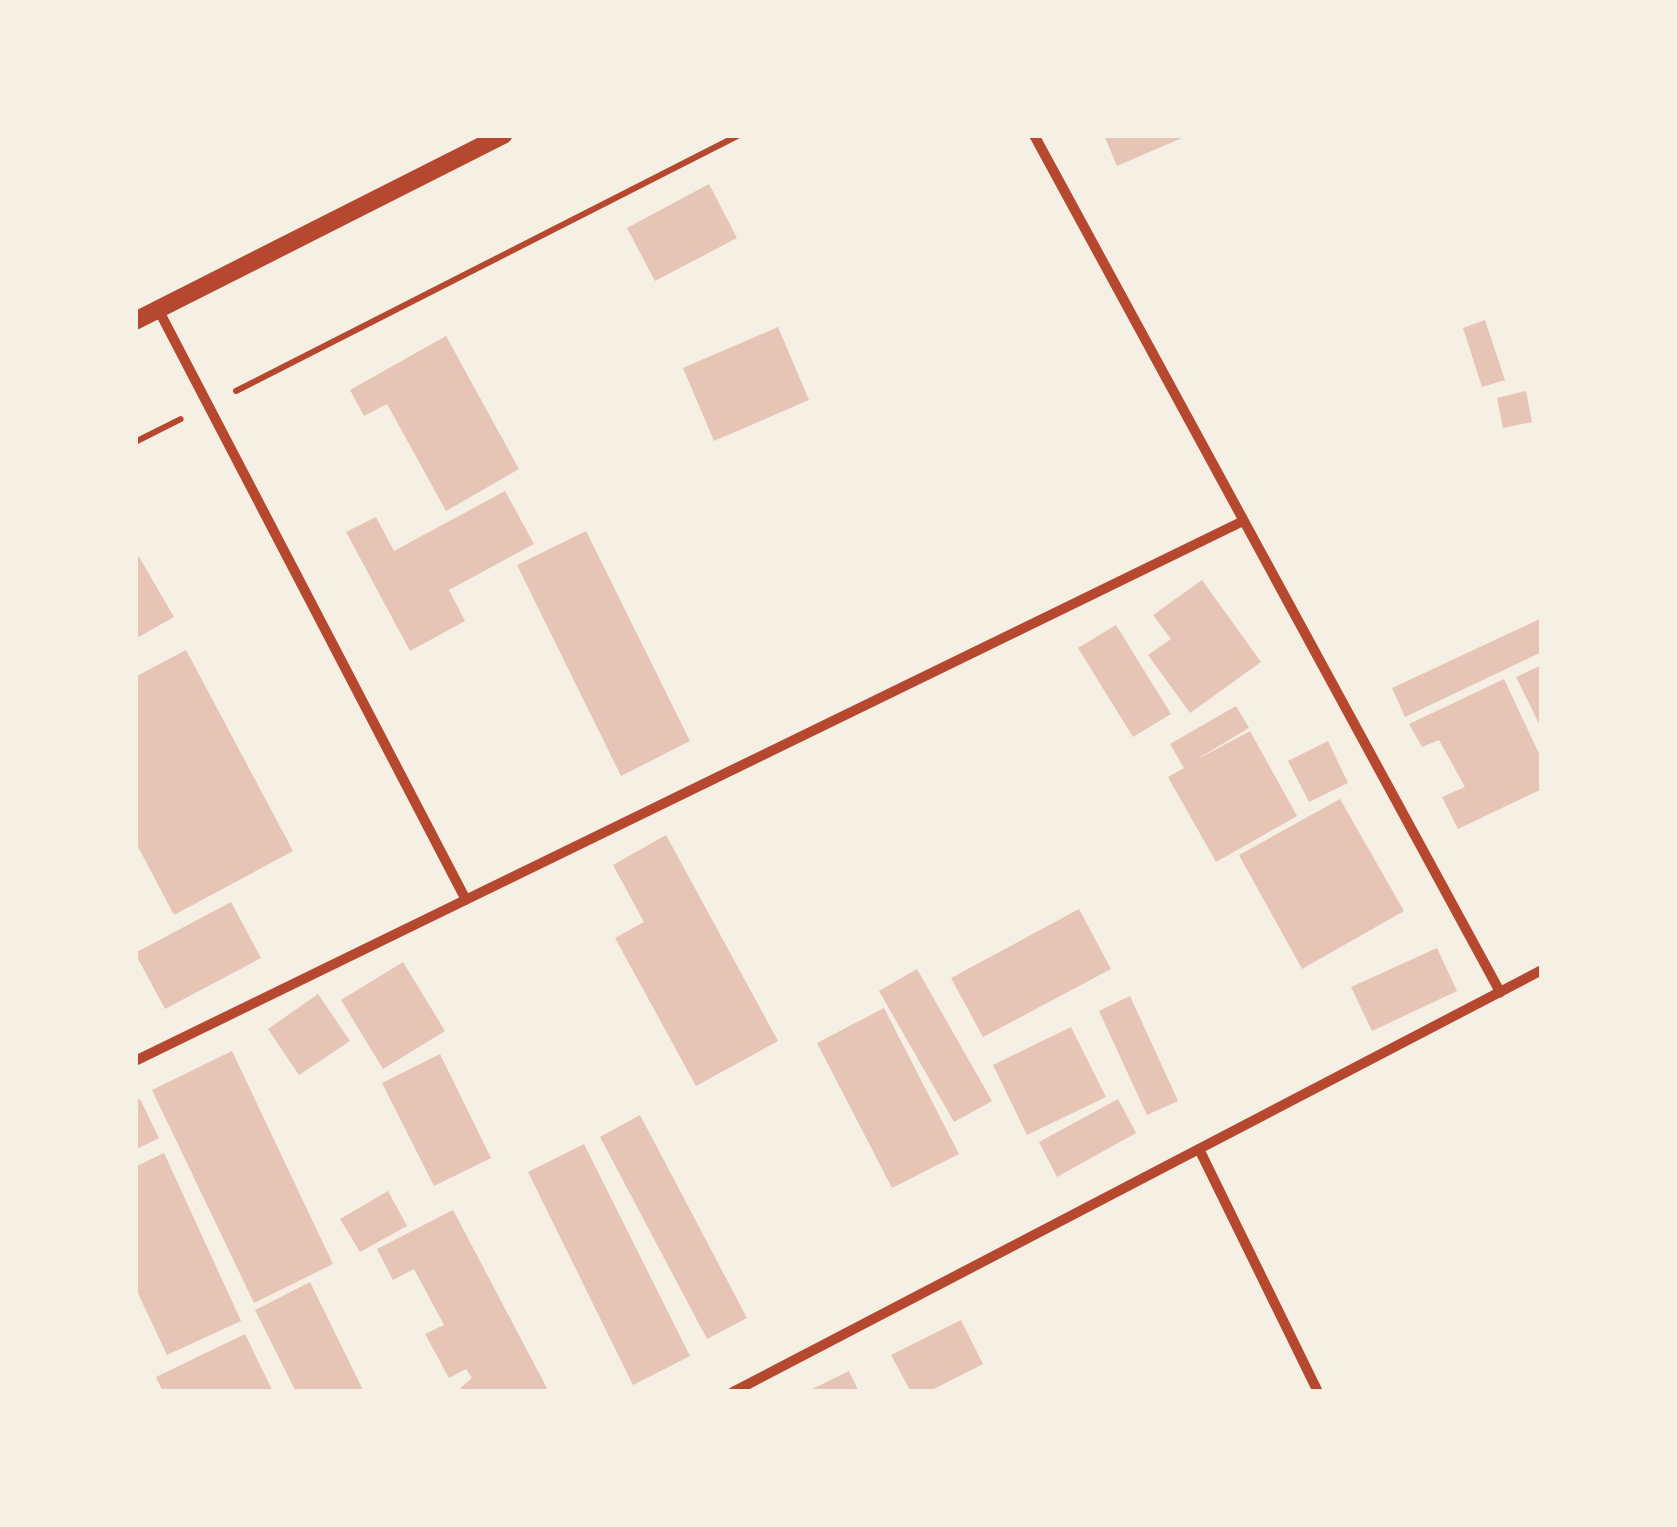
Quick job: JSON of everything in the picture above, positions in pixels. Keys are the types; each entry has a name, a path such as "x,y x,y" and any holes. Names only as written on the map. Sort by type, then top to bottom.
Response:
{"street":[{"path":"135,321 473,142 504,135"},
{"path":"1034,135 1500,992"},
{"path":"158,310 212,403 466,900"},
{"path":"135,1061 1244,520"},
{"path":"733,1392 1542,970"},
{"path":"1199,1149 1318,1392"}],"path":[{"path":"135,442 739,135"}],"building":[{"path":"1104,135 1189,135 1117,166"},
{"path":"709,184 737,238 655,281 627,228"},
{"path":"1485,320 1505,380 1482,387 1463,328"},
{"path":"778,327 809,400 714,441 683,368"},
{"path":"446,336 519,469 446,511 387,404 364,416 350,390"},
{"path":"1526,391 1532,422 1503,428 1497,398"},
{"path":"505,491 534,544 449,590 465,621 410,651 346,532 376,517 394,551"},
{"path":"586,531 690,741 621,776 517,565"},
{"path":"135,550 174,617 135,639"},
{"path":"1202,580 1261,662 1190,713 1148,655 1171,639 1153,615"},
{"path":"1542,618 1542,652 1405,717 1392,688"},
{"path":"1116,625 1171,714 1133,737 1078,648"},
{"path":"186,650 293,851 174,915 135,841 135,677"},
{"path":"1542,665 1542,730 1516,677"},
{"path":"1504,679 1542,760 1542,789 1458,829 1442,797 1465,787 1439,740 1422,747 1409,724"},
{"path":"1236,706 1249,728 1194,761 1250,731 1297,816 1216,862 1168,777 1184,768 1170,744"},
{"path":"1328,741 1348,783 1309,802 1288,761"},
{"path":"1340,799 1404,911 1302,969 1239,855"},
{"path":"666,835 778,1041 696,1086 615,938 644,922 613,865"},
{"path":"231,902 261,958 165,1009 135,953"},
{"path":"1079,909 1111,969 983,1037 951,978"},
{"path":"1437,948 1457,991 1372,1031 1351,987"},
{"path":"403,962 445,1031 383,1069 341,1000"},
{"path":"917,969 992,1101 954,1122 879,991"},
{"path":"318,994 350,1041 299,1075 268,1029"},
{"path":"1130,996 1178,1101 1147,1115 1099,1011"},
{"path":"884,1008 959,1154 892,1188 817,1043"},
{"path":"1071,1027 1106,1097 1027,1135 993,1065"},
{"path":"232,1051 333,1264 254,1303 152,1090"},
{"path":"440,1054 491,1158 434,1186 382,1083"},
{"path":"140,1099 159,1138 135,1150 135,1101"},
{"path":"1118,1099 1136,1133 1057,1177 1039,1142"},
{"path":"640,1115 747,1318 707,1339 600,1137"},
{"path":"584,1144 690,1356 633,1385 528,1172"},
{"path":"164,1153 241,1321 167,1355 135,1287 135,1167"},
{"path":"388,1191 407,1226 360,1252 340,1219"},
{"path":"453,1210 549,1392 456,1392 472,1378 466,1369 449,1378 425,1334 444,1325 414,1269 393,1280 377,1249"},
{"path":"310,1282 364,1392 296,1392 255,1310"},
{"path":"961,1320 983,1364 928,1392 911,1392 891,1355"},
{"path":"245,1334 273,1392 163,1392 156,1377"},
{"path":"849,1371 859,1392 806,1392"}]}
